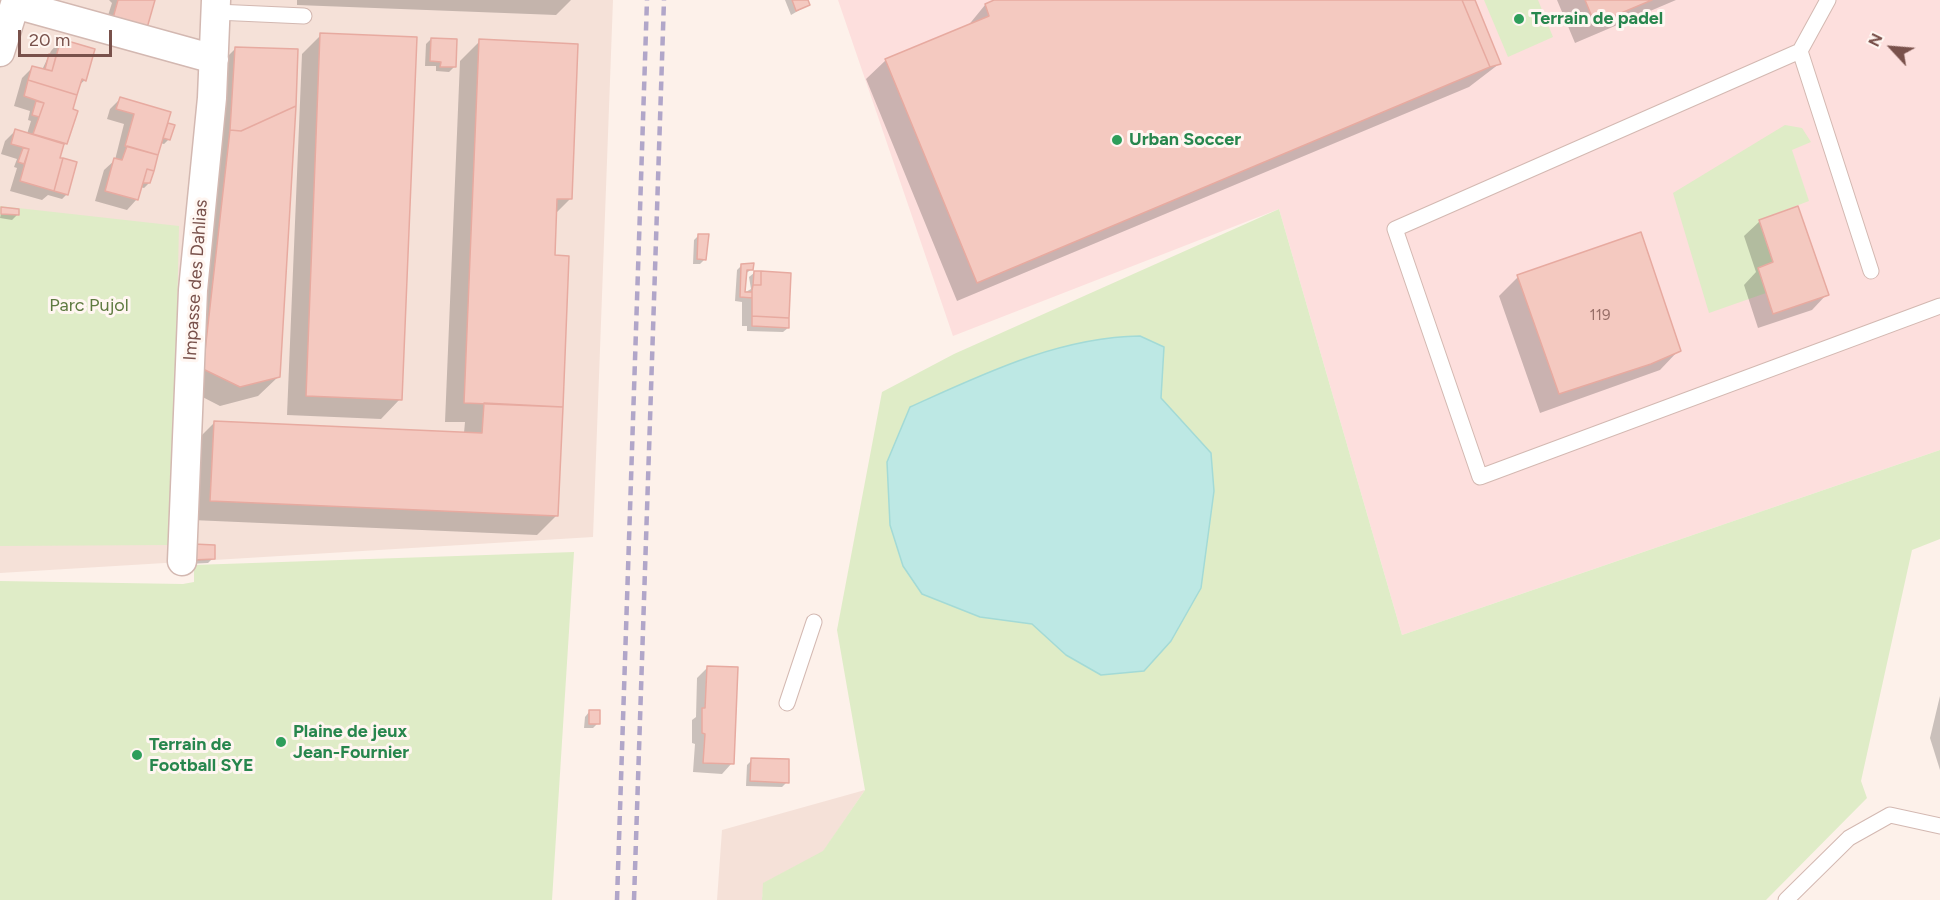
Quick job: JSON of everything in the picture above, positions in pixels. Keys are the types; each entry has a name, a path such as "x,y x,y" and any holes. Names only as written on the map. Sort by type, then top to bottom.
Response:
{"street":[{"path":"2,40 15,4 214,59"},
{"name":"Impasse des Dahlias","path":"182,561 193,290 212,98 216,6"}],"lane":[{"path":"1828,0 1800,51 1395,229 1480,477 1940,306"},
{"path":"216,6 304,16"},
{"path":"1800,51 1871,271"},
{"path":"788,703 814,622"},
{"path":"1786,900 1849,838 1890,815 1940,826"}],"shaded area":[{"path":"0,0 613,0 593,537 0,573"},
{"path":"838,0 1940,0 1940,450 1402,635 1279,209 953,336"},
{"path":"865,790 823,852 764,883 762,900 717,900 722,830"}],"green space":[{"name":"Terrain de padel","path":"1484,0 1538,0 1553,37 1508,57"},
{"path":"1785,125 1802,128 1811,142 1792,150 1809,201 1759,220 1773,262 1758,268 1766,293 1709,313 1673,193"},
{"name":"Parc Pujol","path":"0,206 179,226 172,545 0,546"},
{"path":"1279,209 1402,635 1940,450 1940,539 1912,550 1861,781 1867,798 1766,900 762,900 763,883 823,851 865,790 837,630 882,392 954,354"},
{"name":"Plaine de jeux Jean-Fournier","path":"574,552 552,900 0,900 0,581 183,584 194,582 194,565"}],"water":[{"path":"1140,336 1164,347 1161,398 1211,453 1214,491 1201,588 1171,641 1144,671 1101,675 1066,655 1032,624 980,617 922,594 903,566 890,525 887,462 910,407 993,370 1051,350 1110,338"}],"building":[{"path":"118,0 155,0 147,28 113,18"},
{"path":"792,0 808,0 810,5 796,11"},
{"name":"Urban Soccer","path":"994,0 1462,0 1490,67 977,283 885,59 989,16 985,4"},
{"path":"1462,0 1475,0 1501,64 1490,67"},
{"path":"1585,0 1652,0 1595,24"},
{"path":"320,33 417,37 402,400 306,396"},
{"path":"431,38 457,39 456,67 440,67 441,62 430,61"},
{"path":"61,39 95,49 86,81 82,79 77,95 28,80 32,66 52,71"},
{"path":"479,39 578,44 572,199 557,199 555,255 569,256 563,407 464,403"},
{"path":"235,47 298,49 296,106 241,131 230,130"},
{"path":"49,54 56,56 52,71 45,69"},
{"path":"28,80 77,95 73,109 78,111 67,144 33,134 44,103 24,96"},
{"path":"120,97 171,112 158,155 125,146 134,114 116,109"},
{"path":"36,101 44,103 39,117 32,115"},
{"path":"296,106 280,377 240,387 203,369 230,130 241,131"},
{"path":"168,123 175,125 170,140 163,138"},
{"path":"15,129 64,144 60,158 63,158 54,191 20,181 29,149 11,144"},
{"path":"127,146 158,155 154,171 147,169 138,200 105,191 114,158 122,160"},
{"path":"23,148 29,149 24,164 18,162"},
{"path":"63,158 77,162 68,195 54,191"},
{"path":"147,169 154,171 150,183 143,183"},
{"path":"1798,206 1829,295 1773,314 1758,268 1773,262 1759,220"},
{"path":"1,207 19,209 19,215 1,214"},
{"path":"1641,232 1681,351 1651,364 1559,394 1517,275"},
{"path":"698,234 709,234 706,260 697,259"},
{"path":"754,263 753,270 747,270 745,292 752,292 752,298 740,297 741,264"},
{"path":"754,271 761,271 761,285 753,285"},
{"path":"761,271 791,273 789,318 752,316 753,285 761,285"},
{"path":"752,316 789,318 789,328 752,326"},
{"path":"484,403 563,407 558,516 210,501 214,421 482,433"},
{"path":"193,544 215,545 215,559 192,560"},
{"path":"707,666 738,667 734,764 703,763 705,734 702,733 702,708 705,708"},
{"path":"589,710 600,710 600,724 589,724"},
{"path":"751,758 789,759 789,783 750,781"}],"railway":[{"path":"617,900 647,0"},
{"path":"634,900 664,0"}],"place":[{"name":"Terrain de padel","path":"1519,19"},
{"name":"Urban Soccer","path":"1117,140"},
{"name":"Plaine de jeux Jean-Fournier","path":"281,742"},
{"name":"Terrain de Football SYE","path":"137,755"}]}
